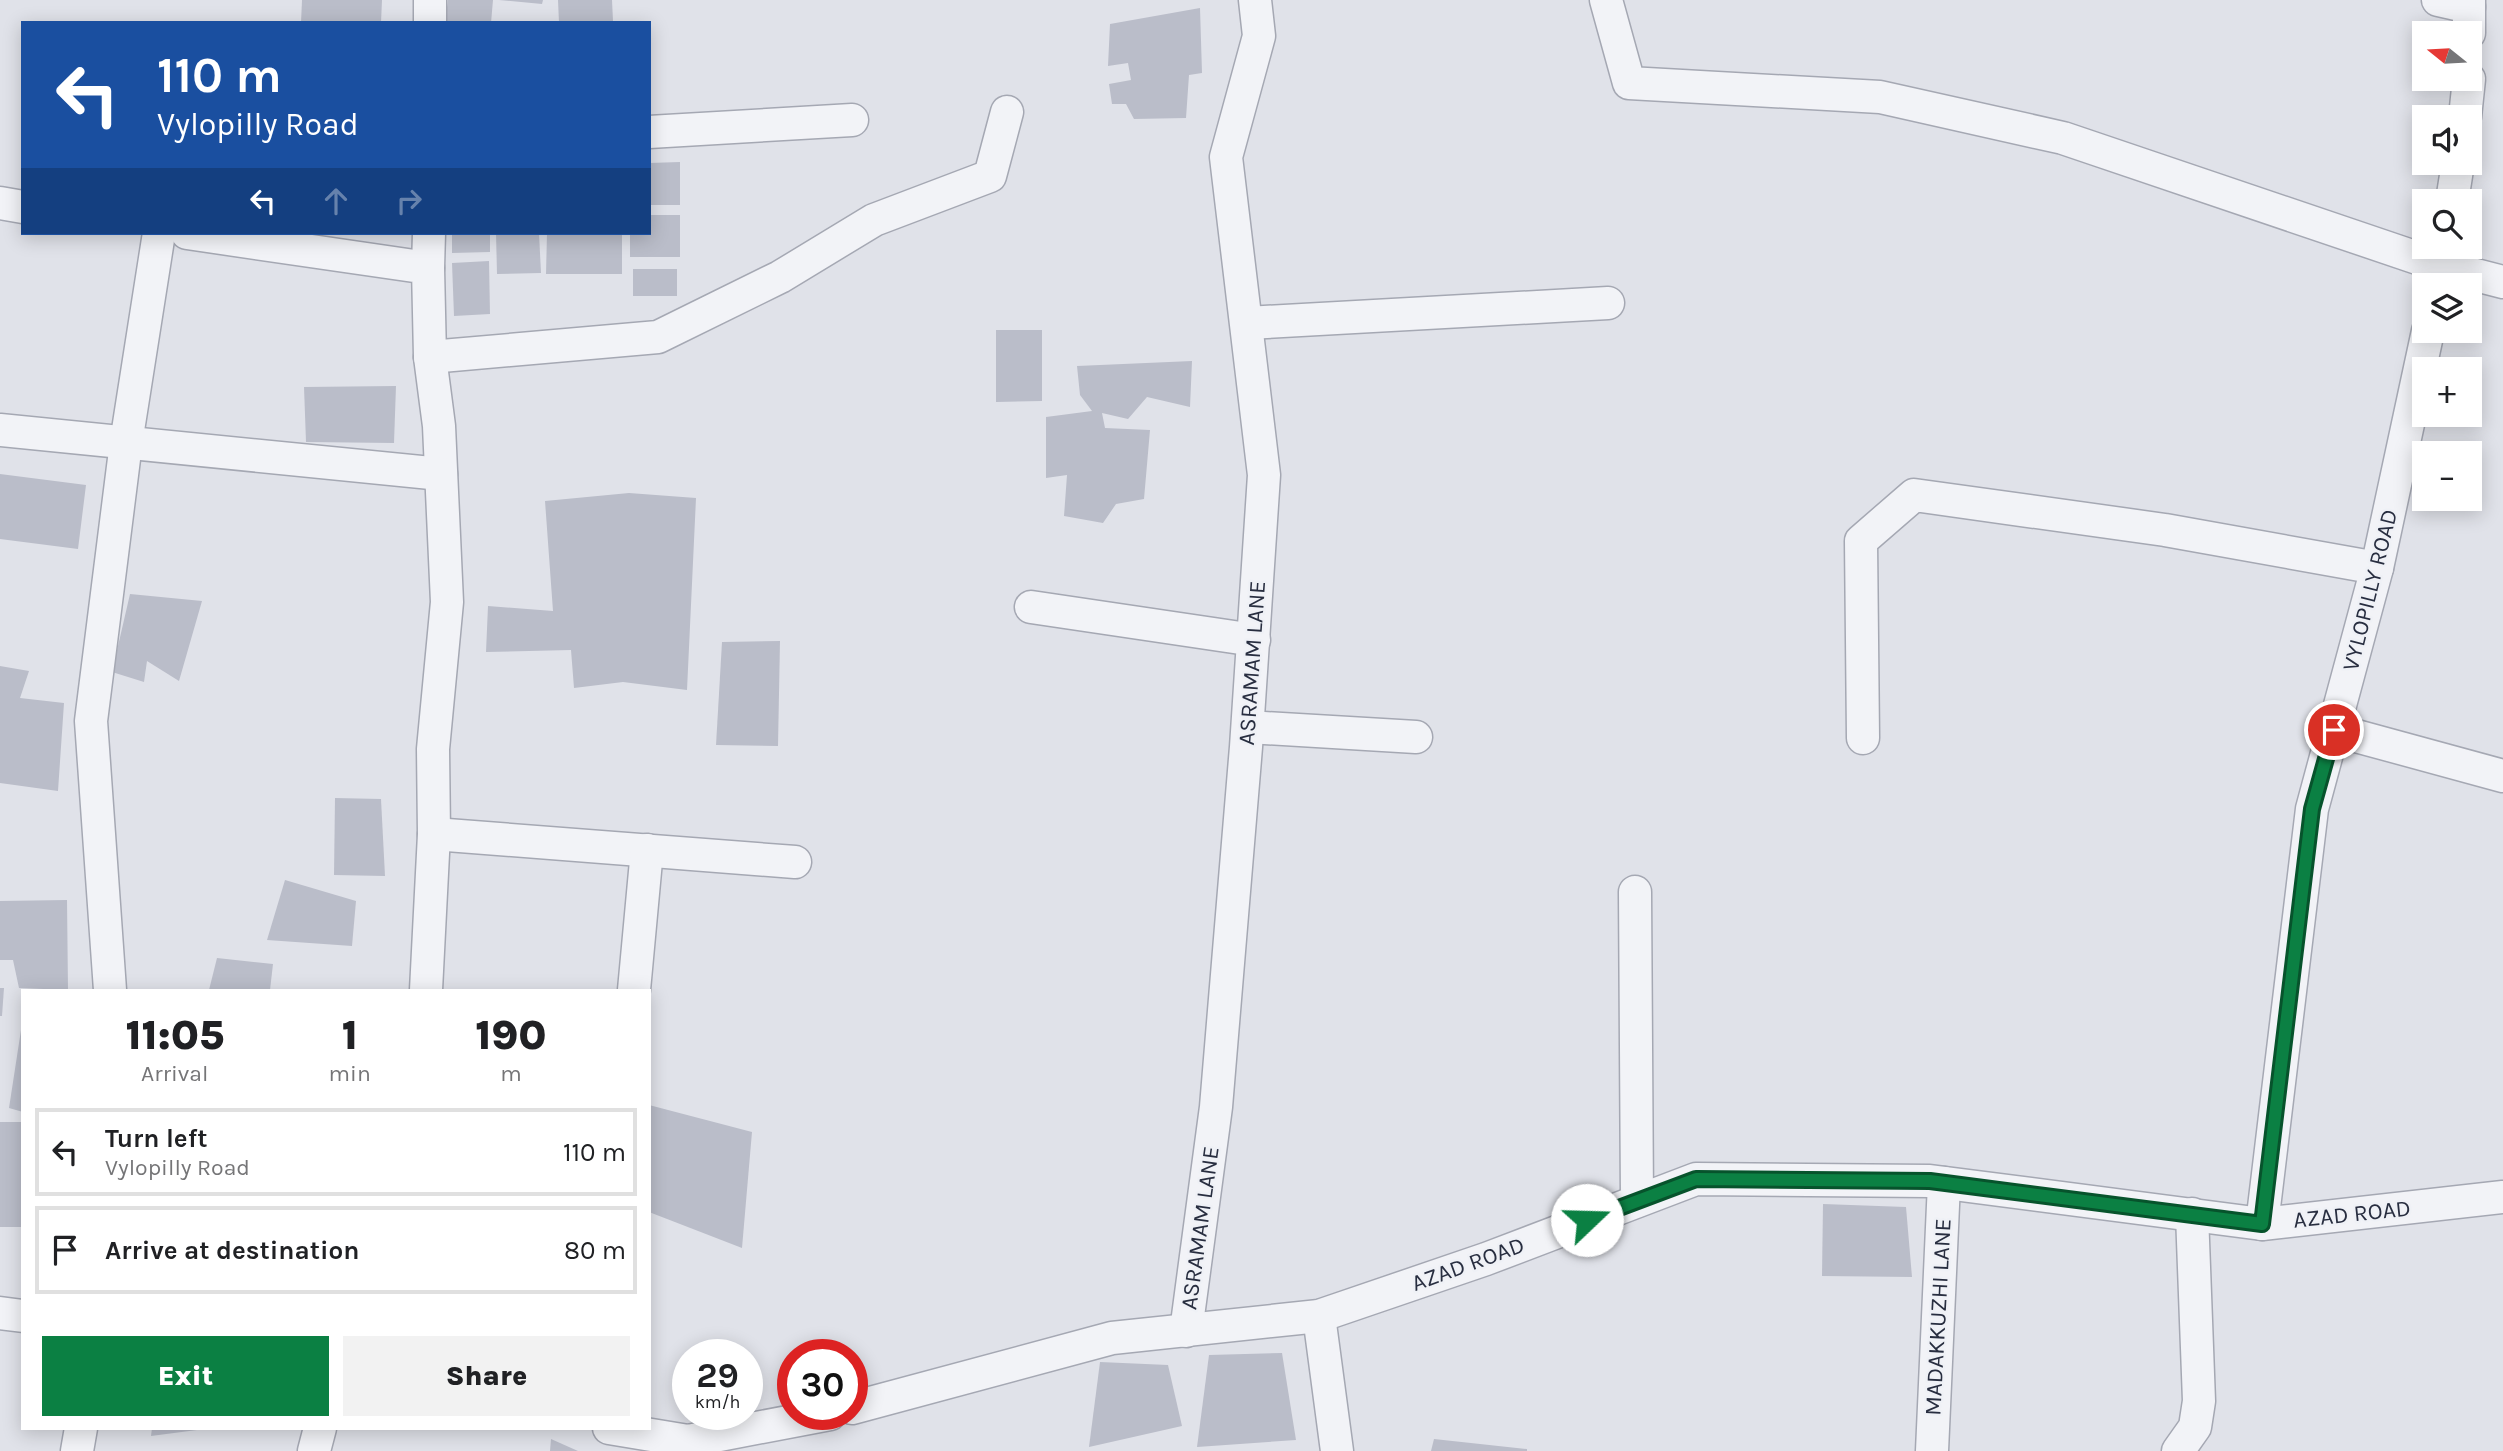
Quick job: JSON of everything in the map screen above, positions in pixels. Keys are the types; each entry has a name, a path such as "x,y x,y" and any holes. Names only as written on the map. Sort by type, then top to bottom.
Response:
{"street":[{"path":"430,0 430,21"},
{"name":"ASRAMAM LANE","path":"1186,1331 1216,1107 1248,727 1264,475 1226,157 1259,36 1255,0"},
{"path":"1606,0 1629,83 1880,97 1998,123 2063,138 2441,266 2503,282"},
{"path":"2438,0 2469,13"},
{"path":"430,356 658,337 780,277 874,220 990,176 1007,112"},
{"path":"651,132 852,120"},
{"path":"0,203 21,207"},
{"path":"110,989 91,721 126,443 159,235"},
{"path":"201,235 428,268"},
{"path":"426,989 434,834 433,749 447,602 441,474 430,356 429,235"},
{"path":"1247,323 1608,303"},
{"name":"VYLOPILLY ROAD","path":"2262,1224 2312,809 2377,568 2425,343"},
{"path":"0,430 441,474"},
{"path":"1863,738 1861,541 1914,495 2165,530 2377,568"},
{"path":"1031,607 1254,640"},
{"path":"1248,727 1416,737"},
{"path":"2334,730 2503,776"},
{"path":"434,834 796,862"},
{"path":"635,989 647,850"},
{"path":"1635,892 1637,1201"},
{"name":"AZAD ROAD","path":"868,1404 1112,1338 1319,1316 1486,1259 1696,1179 1944,1183 2262,1224 2503,1197"},
{"name":"MADAKKUZHI LANE","path":"1932,1451 1944,1183"},
{"path":"2178,1451 2195,1427 2199,1401 2192,1214"},
{"path":"0,1313 21,1316"},
{"path":"1319,1316 1337,1451"},
{"path":"77,1451 81,1430"},
{"path":"314,1451 319,1430"},
{"path":"621,1430 688,1441 761,1440 788,1430"}],"building":[{"path":"302,0 382,0 381,21 301,21"},
{"path":"448,0 493,0 491,21 445,21"},
{"path":"499,0 543,0 542,4"},
{"path":"558,0 612,0 613,21 559,21"},
{"path":"1200,8 1202,73 1189,75 1186,118 1134,119 1126,104 1112,104 1109,84 1131,80 1128,63 1108,66 1110,24"},
{"path":"680,162 680,205 651,205 651,163"},
{"path":"651,215 680,215 680,257 630,257 630,235 651,235"},
{"path":"452,235 490,235 490,252 452,253"},
{"path":"496,235 539,235 541,273 497,274"},
{"path":"547,235 622,235 622,274 546,274"},
{"path":"489,261 490,314 454,316 452,263"},
{"path":"633,269 677,269 677,296 633,296"},
{"path":"996,330 1042,330 1042,401 996,402"},
{"path":"1192,361 1190,407 1147,397 1128,419 1102,413 1105,428 1150,430 1144,499 1116,504 1103,523 1064,516 1067,475 1046,478 1046,417 1092,411 1080,395 1077,366"},
{"path":"396,386 394,443 306,442 304,387"},
{"path":"0,474 86,485 78,549 0,539"},
{"path":"629,493 696,498 687,690 623,682 574,688 571,650 486,652 488,606 553,611 545,501"},
{"path":"130,594 202,601 179,681 147,661 144,682 112,672"},
{"path":"780,641 778,746 716,745 722,642"},
{"path":"0,666 29,671 20,698 64,703 58,791 0,783"},
{"path":"335,798 381,799 385,876 334,875"},
{"path":"285,880 356,901 352,946 267,940"},
{"path":"67,900 68,989 19,988 13,960 0,960 0,901"},
{"path":"217,958 273,964 270,989 209,989"},
{"path":"0,988 4,988 2,1016 0,1016"},
{"path":"21,1030 21,1111 9,1108"},
{"path":"651,1106 752,1132 742,1248 651,1213"},
{"path":"0,1122 21,1122 21,1227 0,1227"},
{"path":"1823,1204 1906,1207 1912,1277 1822,1276"},
{"path":"1282,1353 1296,1440 1197,1447 1209,1355"},
{"path":"1100,1362 1168,1365 1182,1426 1089,1447"},
{"path":"152,1430 197,1430 151,1436"},
{"path":"551,1439 578,1451 550,1451"},
{"path":"1434,1439 1527,1449 1527,1451 1431,1451"}],"route":[{"path":"1587,1220 1696,1179 1930,1181 2262,1224 2312,809 2334,730"}]}
